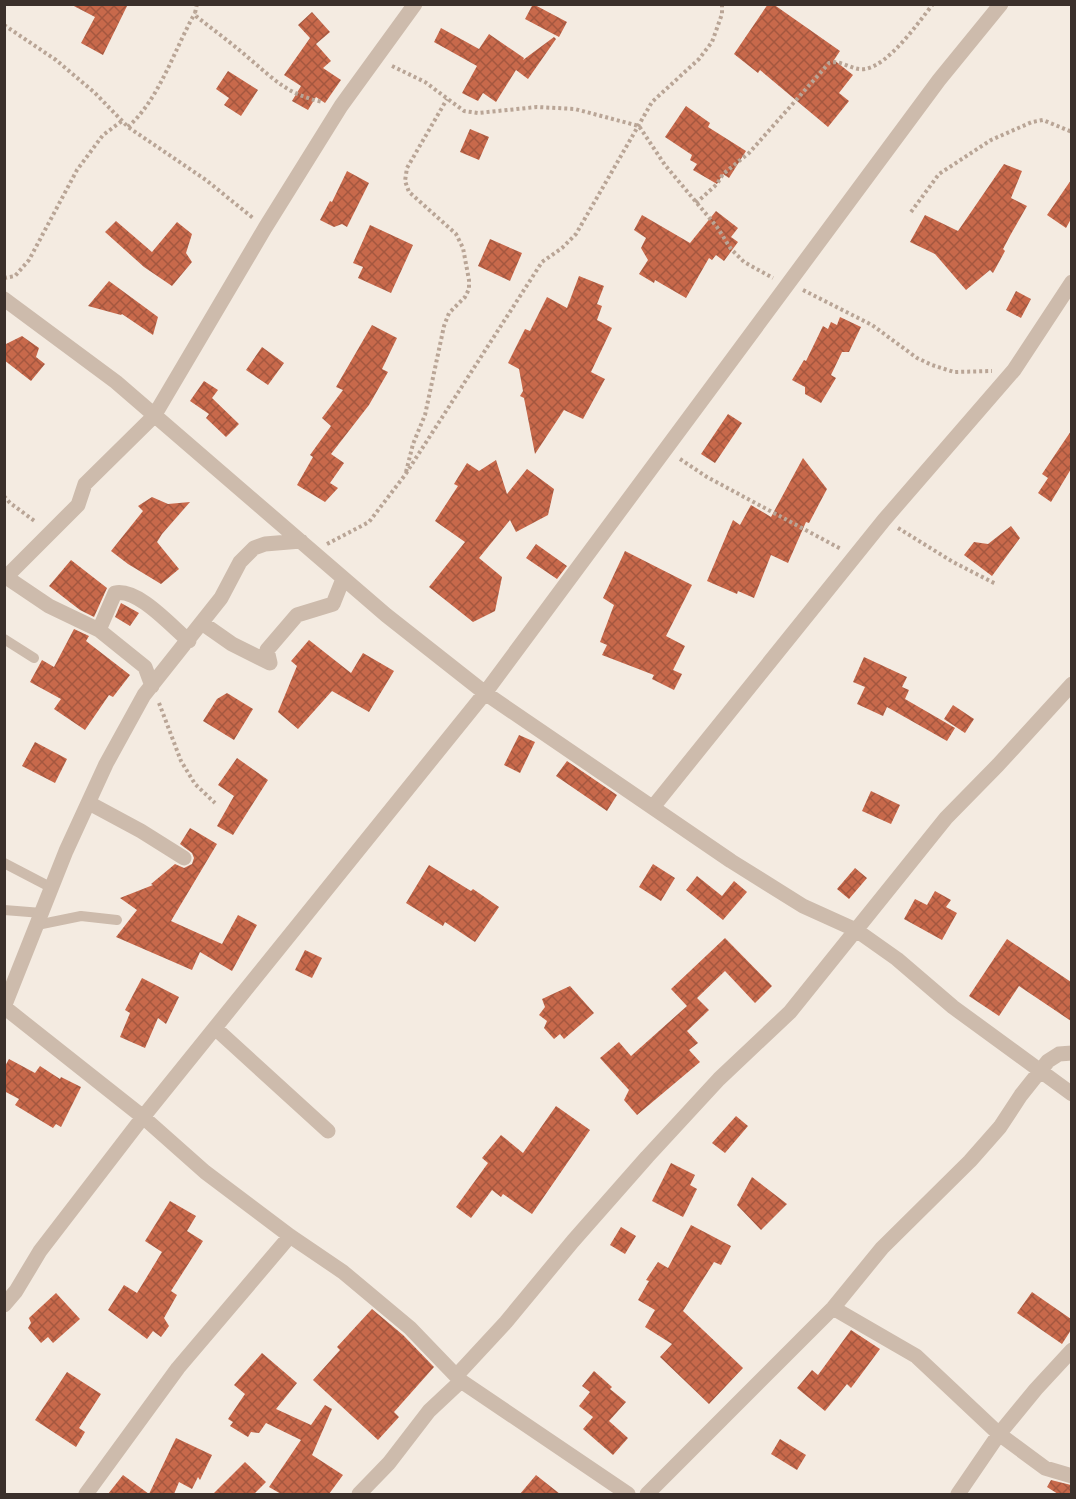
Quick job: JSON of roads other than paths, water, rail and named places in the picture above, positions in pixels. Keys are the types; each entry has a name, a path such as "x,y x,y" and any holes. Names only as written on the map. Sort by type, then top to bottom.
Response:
{"street":[{"path":"153,686 145,667 99,630 49,606 5,578 78,505 85,484 154,416 265,228 341,106 415,4"},
{"path":"4,1305 16,1291 40,1251 143,1118 485,693 789,286 939,80 1001,4"},
{"path":"653,807 884,520 1014,370 1071,282"},
{"path":"4,299 116,382 343,579 485,693 732,861 803,906 856,930 897,959 953,1007 1071,1094"},
{"path":"301,541 265,543 254,548 240,562 221,598 189,641 144,695 106,764 4,1007 143,1118 205,1172 351,1279 410,1329 459,1379 628,1494"},
{"path":"202,623 232,644 270,663 267,650 275,639 297,615 333,604 343,579"},
{"path":"99,630 115,593 123,591 137,597 189,641"},
{"path":"359,1494 389,1463 429,1411 459,1379 573,1241 719,1079 790,1012 946,818 1065,699 1071,684"},
{"path":"89,803 141,831 184,858"},
{"path":"215,1028 328,1131"},
{"path":"647,1494 833,1308 882,1248 970,1161 1000,1127 1021,1095 1048,1061 1059,1054 1071,1053"},
{"path":"86,1494 178,1368 290,1236"},
{"path":"833,1308 916,1356 999,1434 1045,1468 1071,1476"},
{"path":"958,1494 999,1434 1071,1350"}],"lane":[{"path":"4,639 34,658"},
{"path":"4,863 52,888"},
{"path":"4,909 39,919 81,916 117,921"}]}
